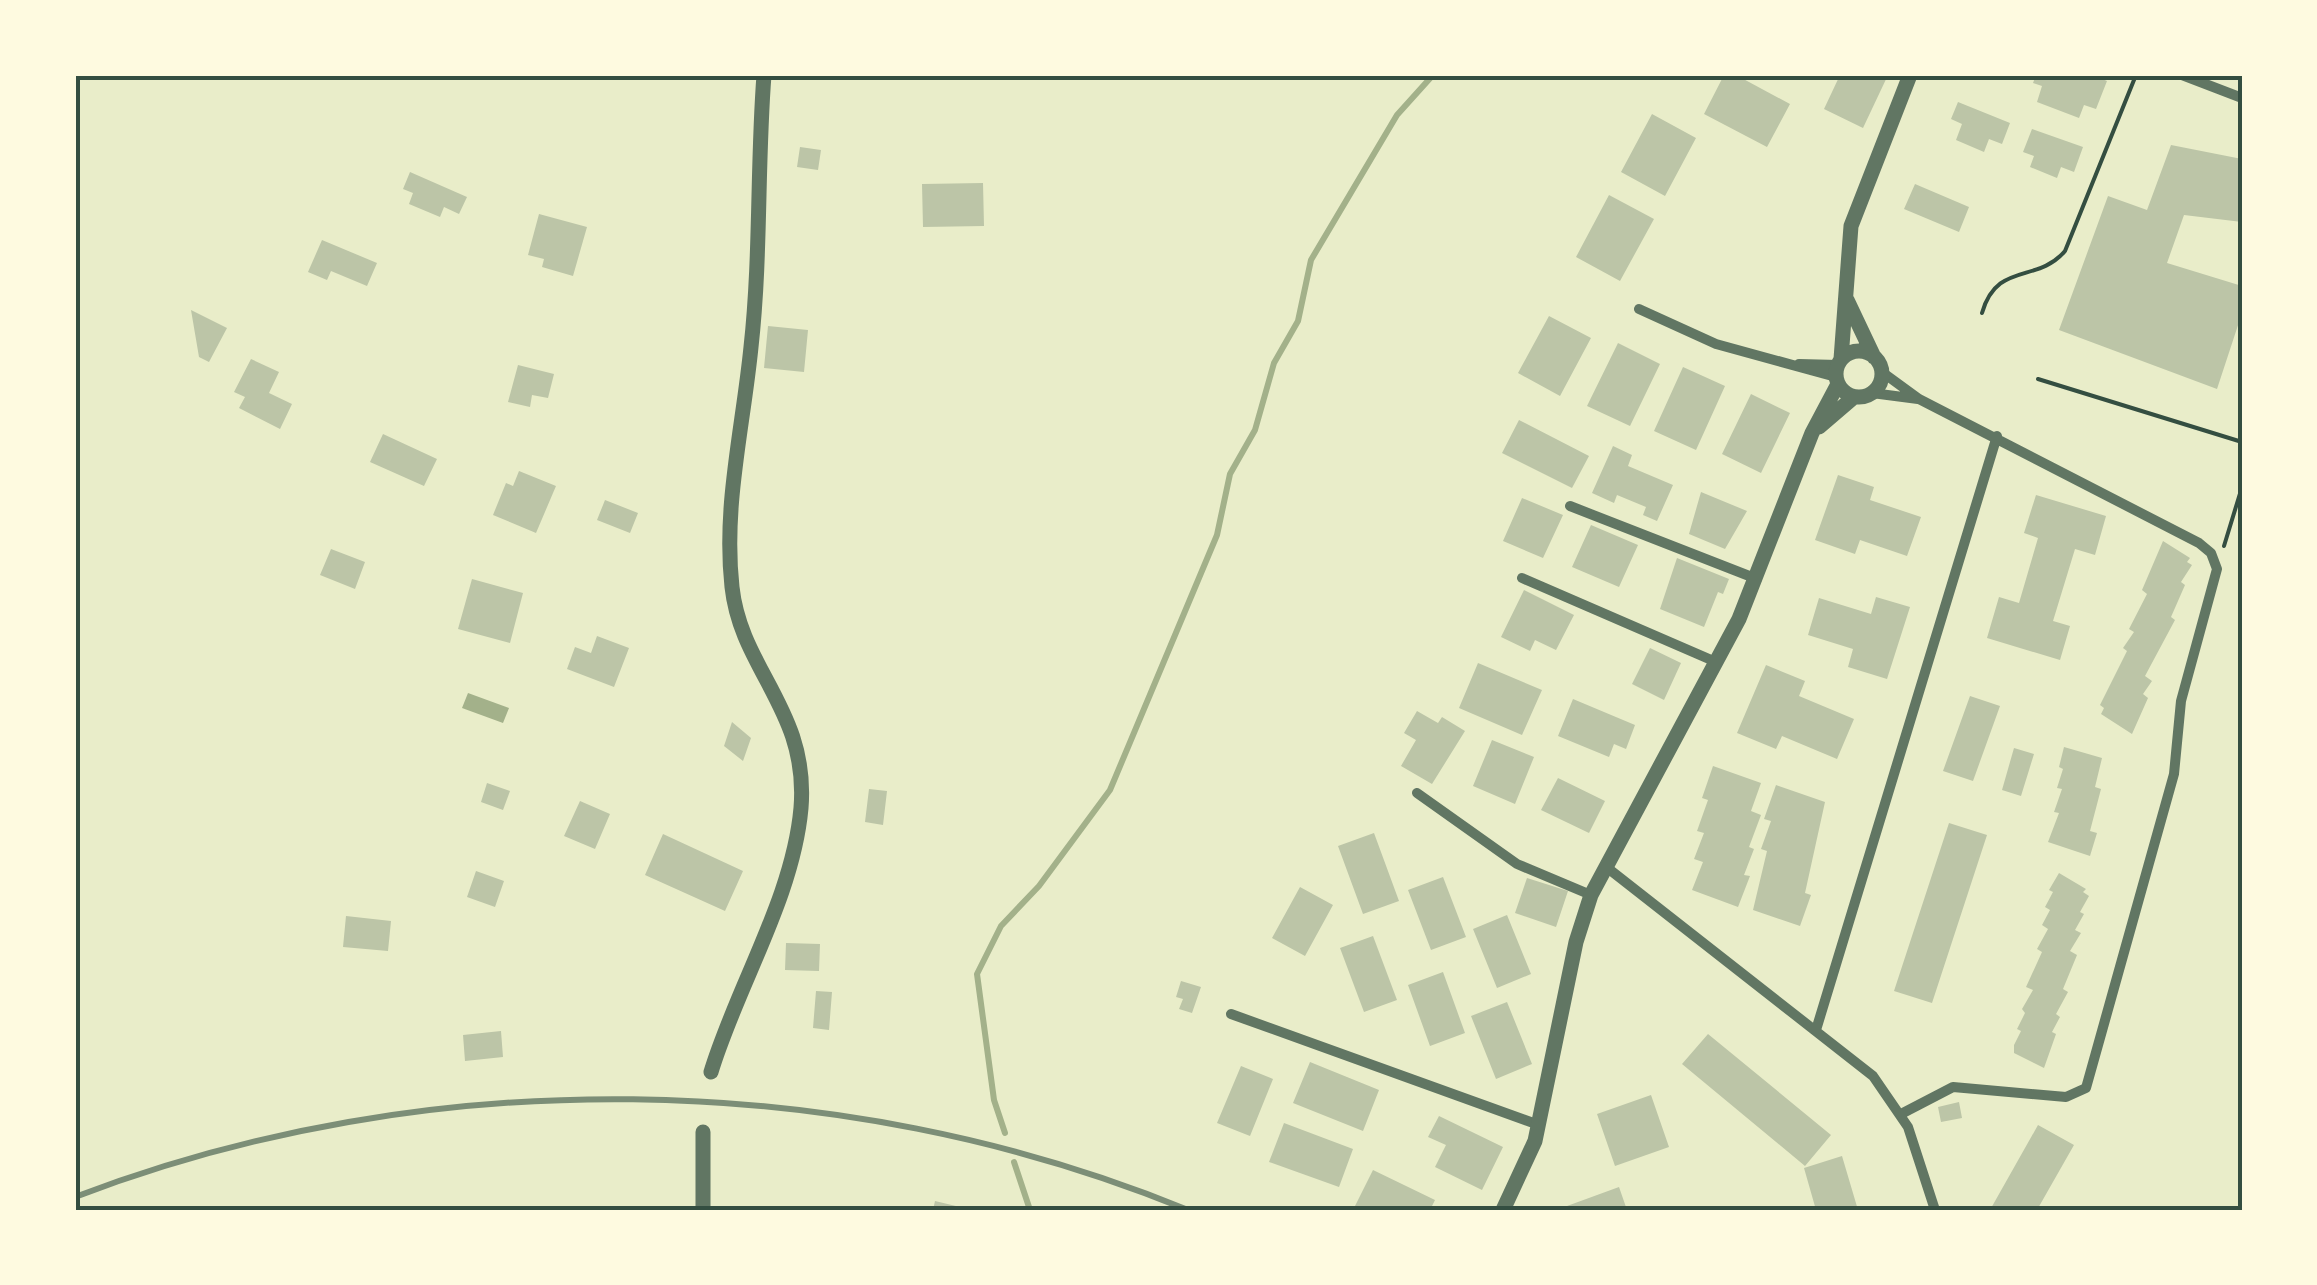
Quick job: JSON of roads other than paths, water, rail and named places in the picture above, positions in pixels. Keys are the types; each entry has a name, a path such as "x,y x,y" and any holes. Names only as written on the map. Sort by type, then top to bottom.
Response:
{"street":[{"path":"711,1072 764,937 800,808 794,738 779,696 742,629 730,560 730,510 752,332 764,75"},
{"path":"1503,1210 1539,1125 1576,942 1592,894 1757,579 1838,371 1847,248 1854,214 1910,75"},
{"path":"2182,75 2242,98"},
{"path":"1846,296 1882,372 1919,399 1998,436 2199,543 2214,558 2216,579 2181,701 2174,774 2086,1088 2066,1097 1953,1087 1926,1097 1901,1114"},
{"path":"1639,309 1716,344 1783,363 1838,371"},
{"path":"1838,371 1854,352 1874,356"},
{"path":"1838,371 1854,397"},
{"path":"1872,393 1882,372"},
{"path":"1812,433 1854,397 1872,393 1919,399"},
{"path":"1816,1030 1998,436"},
{"path":"1570,506 1757,579"},
{"path":"1522,578 1716,662"},
{"path":"1417,793 1505,858 1592,894"},
{"path":"1606,866 1873,1076 1901,1114 1914,1141 1935,1210"},
{"path":"1230,1014 1539,1125"},
{"path":"703,1132 703,1210"}],"waterway":[{"path":"1005,1133 994,1100 977,974 1001,926 1039,886 1110,790 1217,535 1230,474 1255,430 1274,363 1298,321 1311,260 1397,115 1433,75"},
{"path":"1014,1162 1030,1210"}],"railway":[{"path":"75,1197 210,1153 348,1122 490,1104 633,1099 776,1107 917,1129 1055,1163 1188,1210"}]}
